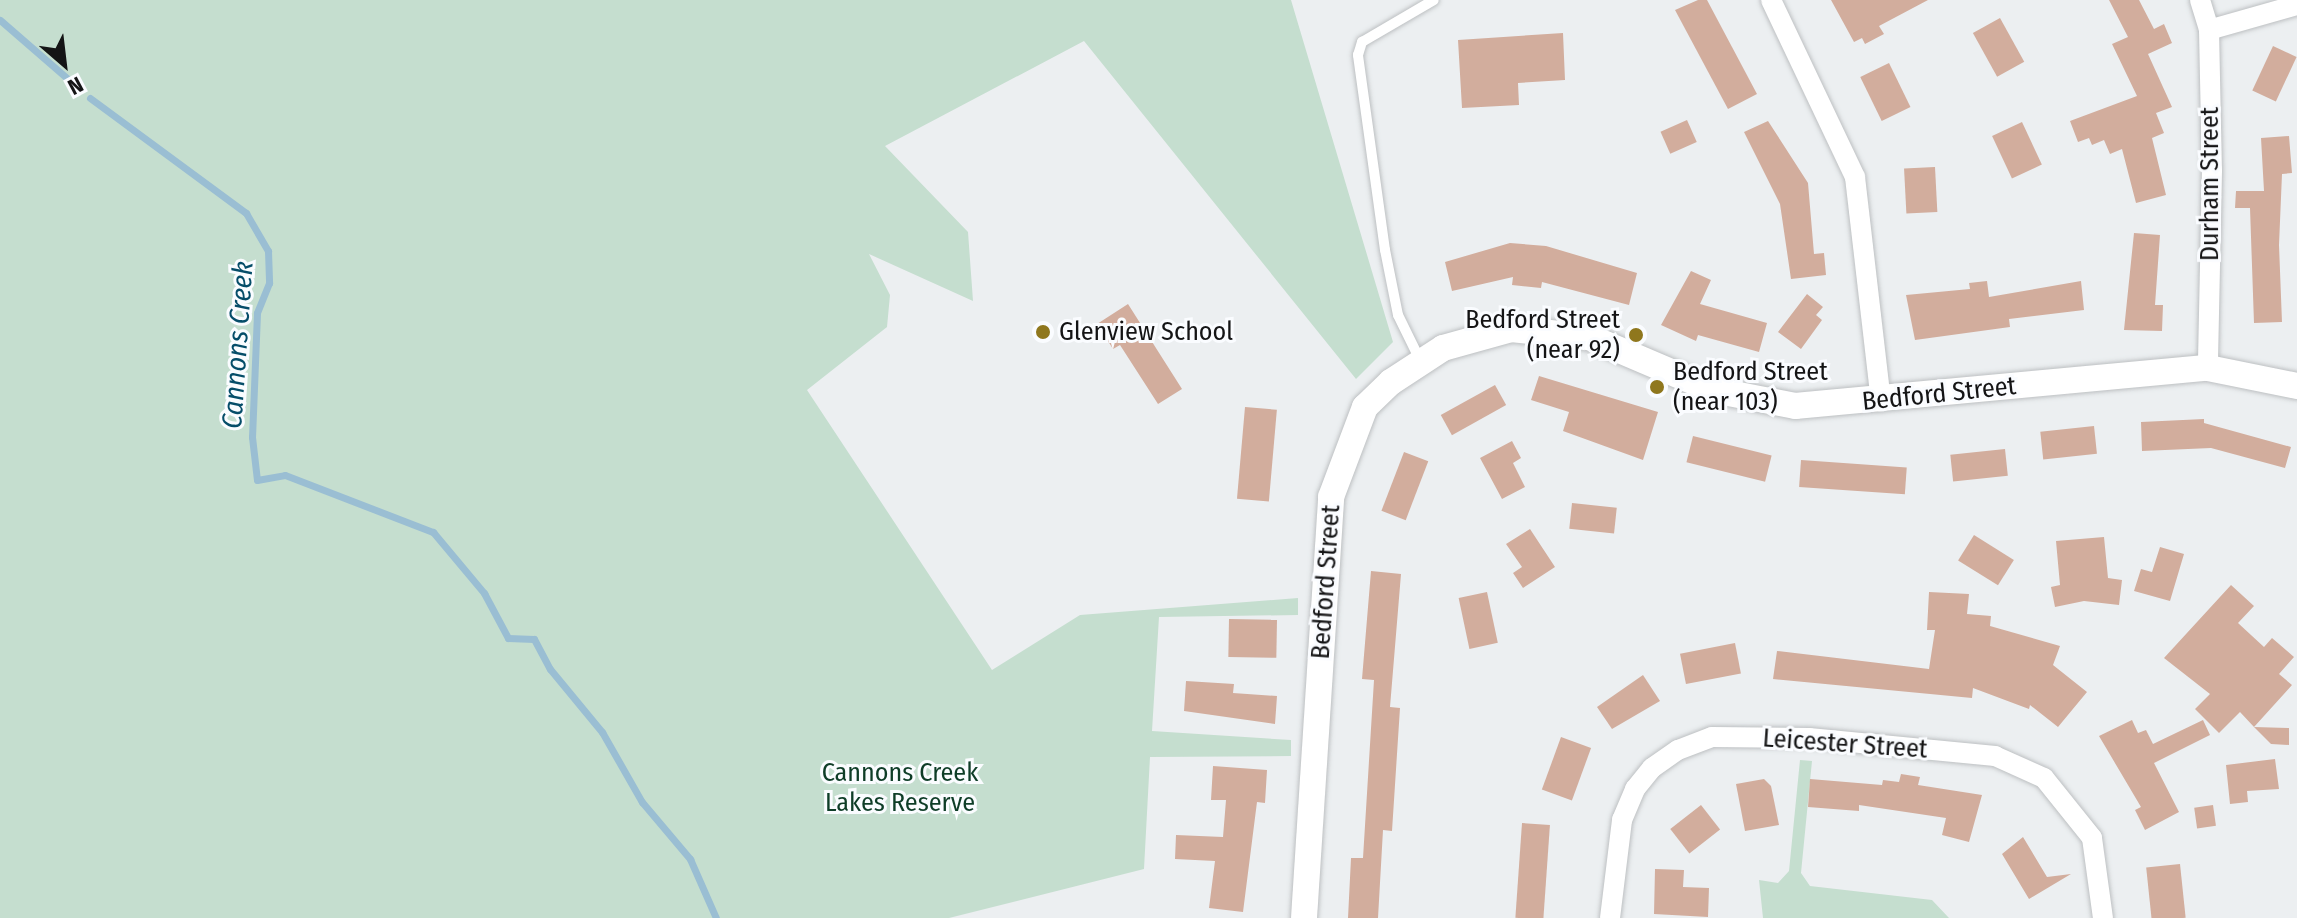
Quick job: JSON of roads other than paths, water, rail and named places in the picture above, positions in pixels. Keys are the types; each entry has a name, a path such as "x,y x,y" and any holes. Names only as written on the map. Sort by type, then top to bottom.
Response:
{"street":[{"path":"1771,0 1855,177 1881,402"},
{"name":"Durham Street","path":"2200,0 2209,30 2208,368"},
{"path":"2209,30 2297,5"},
{"name":"Bedford Street","path":"1304,918 1331,497 1365,407 1421,362 1476,335 1511,329 1589,337 1704,387 1795,406 1881,402 2208,368 2297,386"},
{"name":"Leicester Street","path":"1610,918 1622,820 1635,789 1652,768 1678,750 1712,737 1809,738 1995,756 2044,778 2092,838 2103,918"}],"lane":[{"path":"1421,362 1398,315 1382,235 1358,55 1362,42 1434,0"}],"waterway":[{"name":"Cannons Creek","path":"0,20 69,80"},
{"name":"Cannons Creek","path":"90,98 246,213 268,251 269,283 257,313 252,437 257,480 285,475 433,532 484,593 508,638 534,639 550,669 602,732 642,802 690,859 716,918"}],"place":[{"name":"Glenview School","path":"1043,332"},
{"name":"Bedford Street (near 92)","path":"1636,335"},
{"name":"Bedford Street (near 103)","path":"1657,387"}],"park label":[{"name":"Cannons Creek Lakes Reserve","path":"900,788"}]}
